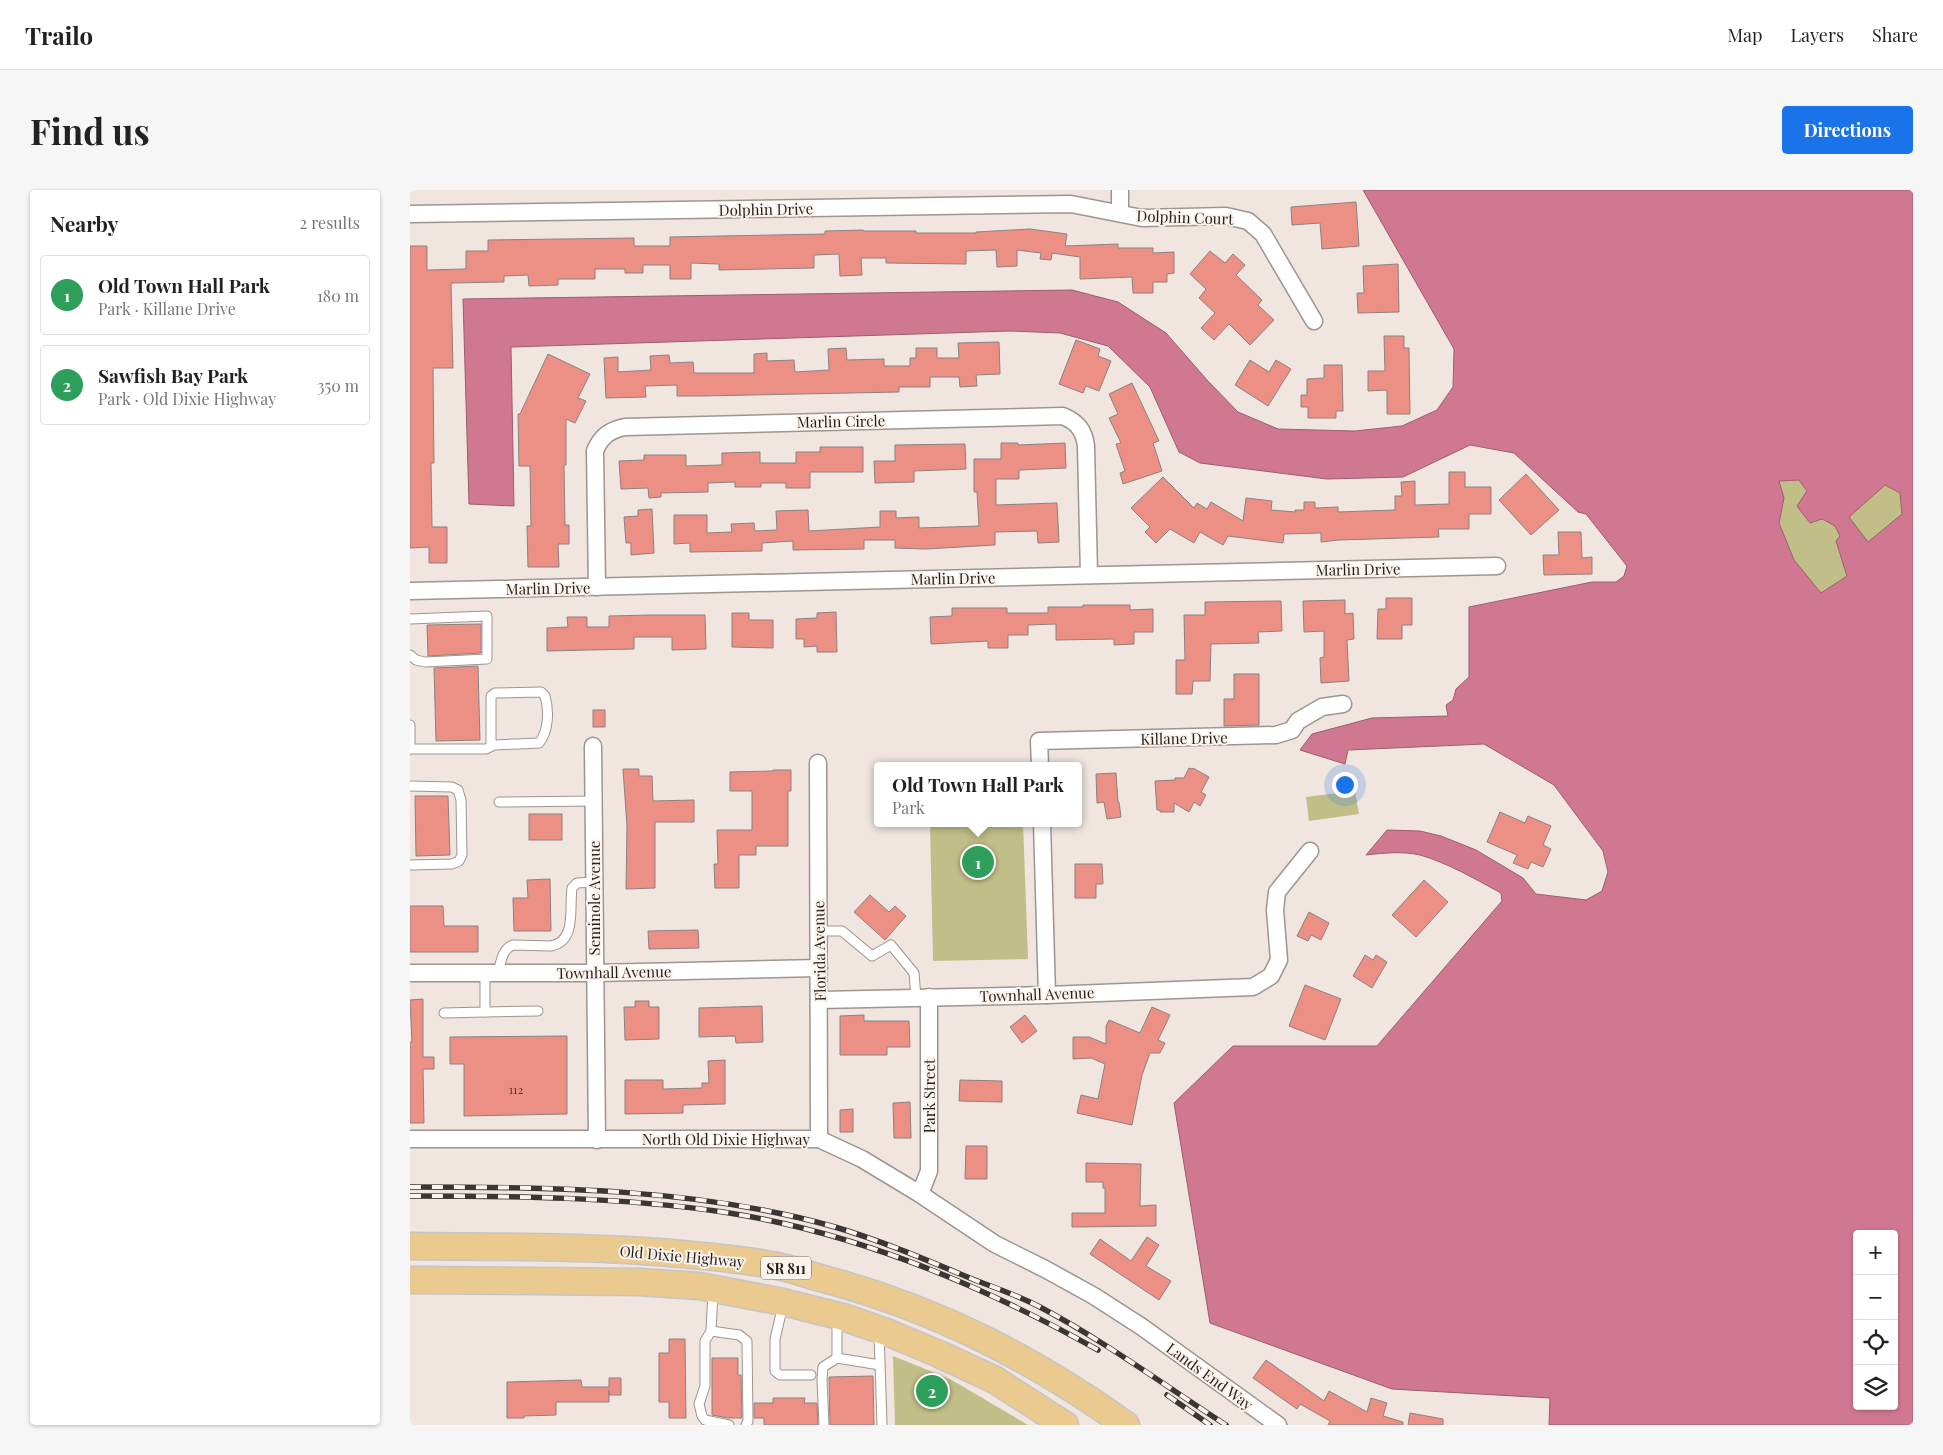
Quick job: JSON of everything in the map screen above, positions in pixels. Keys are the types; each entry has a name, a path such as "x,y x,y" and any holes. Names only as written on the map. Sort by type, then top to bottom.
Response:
{"main road":[{"name":"Old Dixie Highway","path":"410,1246 625,1249 706,1256 777,1266 849,1286 945,1320 1009,1352 1068,1386 1126,1425"},
{"name":"Old Dixie Highway","path":"410,1280 639,1282 714,1289 783,1302 879,1329 939,1354 995,1380 1065,1425"}],"street":[{"path":"1120,190 1120,213"},
{"name":"Dolphin Drive","path":"410,214 1071,204 1120,213"},
{"name":"Dolphin Court","path":"1120,213 1142,218 1226,216 1248,221 1263,234 1314,321"},
{"name":"Marlin Circle","path":"597,587 595,450 599,441 615,429 625,427 1063,416 1072,420 1080,427 1086,446 1089,575"},
{"name":"Marlin Drive","path":"410,591 1497,566"},
{"name":"Killane Drive","path":"1040,762 1039,741 1276,736 1292,730 1298,721 1322,707 1344,704"},
{"name":"Seminole Avenue","path":"593,746 597,1140"},
{"name":"Florida Avenue","path":"818,764 819,1139"},
{"path":"1042,827 1047,995"},
{"name":"Townhall Avenue","path":"820,1000 1047,995 1253,987 1270,976 1279,960 1275,910 1277,892 1310,851"},
{"name":"Townhall Avenue","path":"410,973 594,973 819,968"},
{"name":"Park Street","path":"920,1194 929,1171 922,998"},
{"name":"North Old Dixie Highway","path":"410,1139 819,1139 862,1159 920,1194 995,1244 1078,1287 1142,1327"},
{"name":"Lands End Way","path":"1142,1327 1278,1425"}],"lane":[{"path":"410,619 487,616 487,659 425,662 416,660 410,655"},
{"path":"410,725 410,749 486,749 491,746 539,743 546,730 545,696 541,692 495,693 491,696 491,746"},
{"path":"410,786 452,786 458,790 461,800 462,855 459,861 452,864 410,865"},
{"path":"499,802 593,800"},
{"path":"486,1012 492,973 504,952 509,946 513,945 551,946 557,945 565,939 569,927 572,888 577,883 594,882"},
{"path":"819,931 842,931 872,956 891,945 914,973 922,998"},
{"path":"444,1013 538,1011"},
{"path":"714,1289 711,1331 705,1341 705,1386 699,1404 705,1420 728,1425"},
{"path":"783,1302 775,1339 775,1371 780,1375 811,1375"},
{"path":"837,1316 837,1358"},
{"path":"879,1329 882,1425"},
{"path":"711,1331 739,1335 747,1341 748,1422 746,1425"},
{"path":"824,1425 823,1367 837,1358 880,1365"}],"shaded area":[{"path":"1363,190 1913,190 1913,1425 1549,1425 1550,1398 1392,1389 1210,1323 1174,1103 1233,1046 1377,1046 1502,901 1501,893 1430,858 1407,853 1366,855 1387,830 1420,831 1441,836 1476,850 1523,878 1536,894 1586,900 1602,891 1608,872 1603,851 1554,785 1484,744 1348,750 1345,764 1300,750 1312,734 1372,718 1448,716 1446,705 1453,700 1456,689 1469,677 1469,607 1592,582 1616,582 1624,576 1627,566 1586,514 1578,512 1514,453 1470,445 1403,477 1327,479 1200,463 1179,452 1150,387 1108,346 1060,333 1010,331 511,347 514,506 469,504 463,299 1072,290 1118,302 1166,333 1238,412 1278,429 1355,431 1402,426 1437,410 1453,387 1454,349","holes":["1799,480 1807,491 1797,506 1810,523 1822,519 1835,526 1840,536 1836,541 1847,576 1821,593 1794,560 1779,523 1784,498 1779,481","1885,485 1900,493 1902,514 1868,542 1849,517"]},
{"path":"1799,480 1807,491 1798,506 1810,523 1821,519 1835,526 1840,537 1836,541 1847,576 1821,593 1794,560 1779,523 1784,498 1778,481"},
{"path":"1885,485 1900,493 1902,514 1868,542 1848,517"},
{"path":"1355,791 1359,814 1309,821 1306,797"},
{"path":"930,827 1023,827 1028,959 933,961"},
{"path":"893,1356 950,1379 1028,1425 895,1425"}],"building":[{"path":"1356,202 1359,246 1322,249 1320,223 1292,225 1291,207"},
{"path":"1030,229 1067,234 1065,246 1118,244 1118,248 1153,248 1153,253 1174,252 1174,273 1167,274 1167,282 1153,282 1153,293 1133,293 1132,277 1080,279 1080,257 1052,253 1051,260 1040,259 1041,253 1017,250 1017,266 997,267 996,250 966,251 966,264 886,263 886,258 861,258 862,275 840,276 839,254 814,255 814,268 719,270 719,264 691,263 691,279 670,279 670,265 643,265 643,273 625,273 625,269 595,269 595,279 558,279 558,285 529,286 528,275 504,276 504,282 451,283 453,368 433,368 434,463 431,463 432,527 447,527 447,563 429,563 429,547 410,548 410,246 427,246 427,270 466,269 466,251 488,251 488,240 634,238 634,246 670,246 670,237 825,234 825,231 863,230 916,231 916,233 976,233"},
{"path":"1210,251 1225,263 1233,254 1245,265 1236,275 1262,300 1258,305 1274,320 1250,345 1229,324 1214,340 1201,328 1215,313 1199,298 1206,289 1190,274"},
{"path":"1398,264 1399,312 1358,313 1357,293 1364,293 1363,266"},
{"path":"1384,336 1404,336 1404,348 1409,348 1410,414 1387,414 1387,390 1368,391 1368,371 1385,371"},
{"path":"1076,340 1100,349 1098,356 1111,361 1099,391 1086,386 1083,393 1059,384"},
{"path":"999,342 1000,374 976,375 977,386 960,387 959,377 930,377 930,387 899,387 899,392 677,396 677,385 645,386 646,397 606,398 604,358 618,357 618,372 651,370 650,356 669,355 670,363 693,362 694,373 754,373 754,354 767,353 767,361 794,360 795,372 829,370 828,349 846,348 847,360 884,359 884,366 910,366 910,358 916,358 916,348 937,348 937,358 959,358 958,343"},
{"path":"548,354 590,374 578,398 586,401 575,423 566,419 566,465 564,465 565,525 569,525 569,544 558,544 559,567 528,567 527,526 531,526 530,466 519,466 518,414 520,414"},
{"path":"1250,360 1269,372 1276,360 1291,369 1268,406 1235,385"},
{"path":"1324,365 1342,365 1343,411 1336,411 1336,418 1308,418 1308,407 1301,407 1301,395 1307,395 1307,379 1324,378"},
{"path":"1132,383 1159,441 1153,443 1162,471 1123,484 1120,473 1125,471 1116,444 1121,443 1109,418 1118,414 1109,394"},
{"path":"1001,443 1018,443 1018,445 1065,443 1066,468 1019,470 1019,479 996,479 996,505 1057,503 1059,542 1038,543 1037,531 995,532 995,545 926,549 895,548 895,540 864,540 864,549 793,550 793,541 762,543 762,551 690,552 690,543 674,544 674,515 707,515 707,533 732,532 731,524 754,523 755,531 777,530 776,511 808,510 809,531 880,527 880,511 896,511 896,518 919,517 919,528 979,526 977,492 974,492 974,459 1001,459"},
{"path":"965,444 966,469 914,471 914,482 875,483 874,461 895,461 895,445"},
{"path":"820,447 863,447 863,472 810,472 810,488 786,488 786,483 761,483 761,487 735,487 735,482 708,483 708,492 661,493 661,497 649,498 648,488 621,489 619,461 644,460 644,455 686,455 686,466 722,465 722,453 760,452 760,463 796,463 796,452 820,452"},
{"path":"1449,472 1465,472 1465,487 1491,487 1491,514 1469,514 1469,529 1438,529 1439,537 1321,542 1321,533 1284,534 1283,543 1228,536 1223,545 1200,532 1194,543 1170,529 1156,543 1145,532 1150,527 1131,508 1163,477 1194,508 1197,503 1207,509 1211,502 1243,521 1246,498 1272,501 1271,510 1295,512 1295,510 1304,510 1304,502 1315,502 1315,508 1338,507 1338,512 1395,510 1395,496 1402,496 1401,482 1415,481 1415,505 1449,504"},
{"path":"1526,474 1559,510 1531,535 1499,500"},
{"path":"652,509 654,553 631,555 631,543 626,543 624,517 638,516 638,510"},
{"path":"1558,532 1581,532 1582,558 1592,557 1592,574 1544,575 1543,555 1559,555"},
{"path":"1386,598 1412,598 1412,625 1402,625 1402,639 1377,639 1378,609 1386,609"},
{"path":"1345,600 1345,614 1353,613 1354,639 1347,640 1349,681 1321,683 1320,658 1324,657 1324,631 1304,632 1303,601"},
{"path":"1281,601 1282,631 1258,632 1259,643 1211,644 1210,681 1193,681 1192,694 1176,694 1176,660 1185,660 1184,615 1205,615 1205,602"},
{"path":"1083,605 1130,605 1130,610 1153,609 1153,632 1134,632 1134,644 1114,645 1114,639 1056,640 1056,624 1028,625 1028,635 1008,635 1008,648 988,648 988,641 931,644 930,617 952,616 952,608 1007,608 1007,613 1048,613 1048,607 1083,607"},
{"path":"836,612 837,652 817,652 817,646 804,647 804,639 796,639 796,619 817,618 817,613"},
{"path":"732,613 749,613 749,620 773,620 773,648 732,647"},
{"path":"705,615 706,649 672,650 672,637 634,637 634,649 547,651 547,628 568,627 567,617 587,617 587,627 609,627 609,616"},
{"path":"481,624 481,653 428,656 427,625"},
{"path":"478,666 480,740 436,741 434,668"},
{"path":"1234,674 1259,674 1259,725 1224,726 1224,699 1234,699"},
{"path":"593,710 605,710 605,727 593,727"},
{"path":"1189,768 1193,768 1209,777 1201,792 1206,795 1200,806 1194,802 1189,812 1174,803 1174,812 1160,812 1160,810 1157,810 1155,781 1184,778"},
{"path":"623,769 639,769 639,776 652,776 653,801 694,800 694,822 655,822 655,888 626,889 627,826"},
{"path":"791,770 791,791 788,791 788,846 756,846 756,855 739,855 739,888 715,888 714,864 718,864 717,830 752,830 752,791 730,791 730,772"},
{"path":"1116,773 1121,817 1107,819 1104,802 1097,803 1096,774"},
{"path":"415,796 448,796 450,855 416,856"},
{"path":"1500,812 1525,823 1528,816 1551,826 1543,845 1551,849 1543,867 1531,862 1528,869 1513,863 1517,855 1487,842"},
{"path":"529,814 562,814 562,840 529,840"},
{"path":"1075,864 1102,864 1103,884 1096,884 1096,898 1075,898"},
{"path":"550,879 551,931 514,931 513,898 528,898 527,880"},
{"path":"1424,880 1448,902 1416,937 1392,915"},
{"path":"870,895 889,912 895,906 906,916 885,940 854,912"},
{"path":"410,906 443,906 444,926 478,926 478,952 410,952"},
{"path":"1309,912 1329,923 1321,940 1311,935 1308,941 1297,936"},
{"path":"698,930 699,948 649,949 648,931"},
{"path":"1365,955 1373,960 1376,955 1387,962 1372,988 1353,976"},
{"path":"1305,985 1341,999 1325,1040 1289,1026"},
{"path":"423,999 423,1057 434,1057 434,1069 423,1069 424,1123 410,1123 410,1042 412,1042 410,1000"},
{"path":"635,1001 649,1001 649,1007 659,1007 659,1039 625,1040 624,1007 635,1007"},
{"path":"762,1006 763,1042 736,1043 735,1036 699,1037 699,1008"},
{"path":"1152,1007 1170,1015 1158,1040 1165,1043 1160,1053 1150,1053 1142,1075 1132,1125 1077,1113 1081,1095 1098,1099 1105,1064 1091,1058 1073,1059 1073,1037 1089,1037 1106,1044 1106,1026 1109,1020 1140,1033"},
{"path":"864,1015 864,1021 909,1021 910,1047 887,1047 887,1055 840,1055 840,1016"},
{"path":"1025,1015 1037,1031 1022,1043 1010,1027"},
{"path":"567,1036 567,1114 464,1116 464,1064 450,1064 450,1037"},
{"path":"725,1060 725,1104 683,1105 683,1113 625,1114 625,1080 663,1080 663,1089 702,1088 702,1083 709,1083 708,1061"},
{"path":"960,1080 1002,1081 1002,1102 959,1101"},
{"path":"910,1102 911,1138 894,1138 893,1103"},
{"path":"853,1109 853,1132 840,1132 840,1110"},
{"path":"966,1146 987,1146 987,1179 965,1179"},
{"path":"1086,1163 1141,1164 1140,1206 1156,1205 1156,1226 1072,1227 1072,1213 1105,1213 1105,1188 1103,1188 1103,1182 1086,1182"},
{"path":"1147,1237 1159,1245 1146,1266 1171,1281 1159,1300 1090,1254 1100,1239 1131,1261"},
{"path":"669,1339 685,1339 686,1418 669,1418 669,1402 659,1402 659,1353 669,1353"},
{"path":"712,1358 738,1358 738,1375 741,1375 742,1418 712,1415"},
{"path":"1266,1360 1324,1401 1329,1391 1367,1412 1371,1398 1387,1403 1383,1416 1403,1422 1403,1425 1328,1425 1330,1421 1300,1404 1297,1409 1253,1378"},
{"path":"873,1376 874,1425 830,1425 829,1377"},
{"path":"609,1378 621,1378 621,1395 609,1395 609,1402 556,1402 556,1415 507,1418 507,1382 581,1380 582,1387 609,1387"},
{"path":"773,1398 805,1398 804,1403 817,1403 818,1425 764,1425 764,1418 754,1418 754,1403 773,1403"},
{"path":"1410,1413 1443,1419 1443,1425 1408,1425"}],"railway":[{"path":"410,1187 570,1189 624,1192 730,1204 783,1214 835,1227 900,1250 1038,1306 1110,1348 1226,1425"},
{"path":"410,1196 606,1200 684,1207 772,1221 869,1247 917,1264 1009,1304 1098,1350"},
{"path":"1167,1395 1210,1425"}],"place":[{"name":"Old Town Hall Park","path":"978,862"},
{"name":"Sawfish Bay Park","path":"932,1391"}]}
